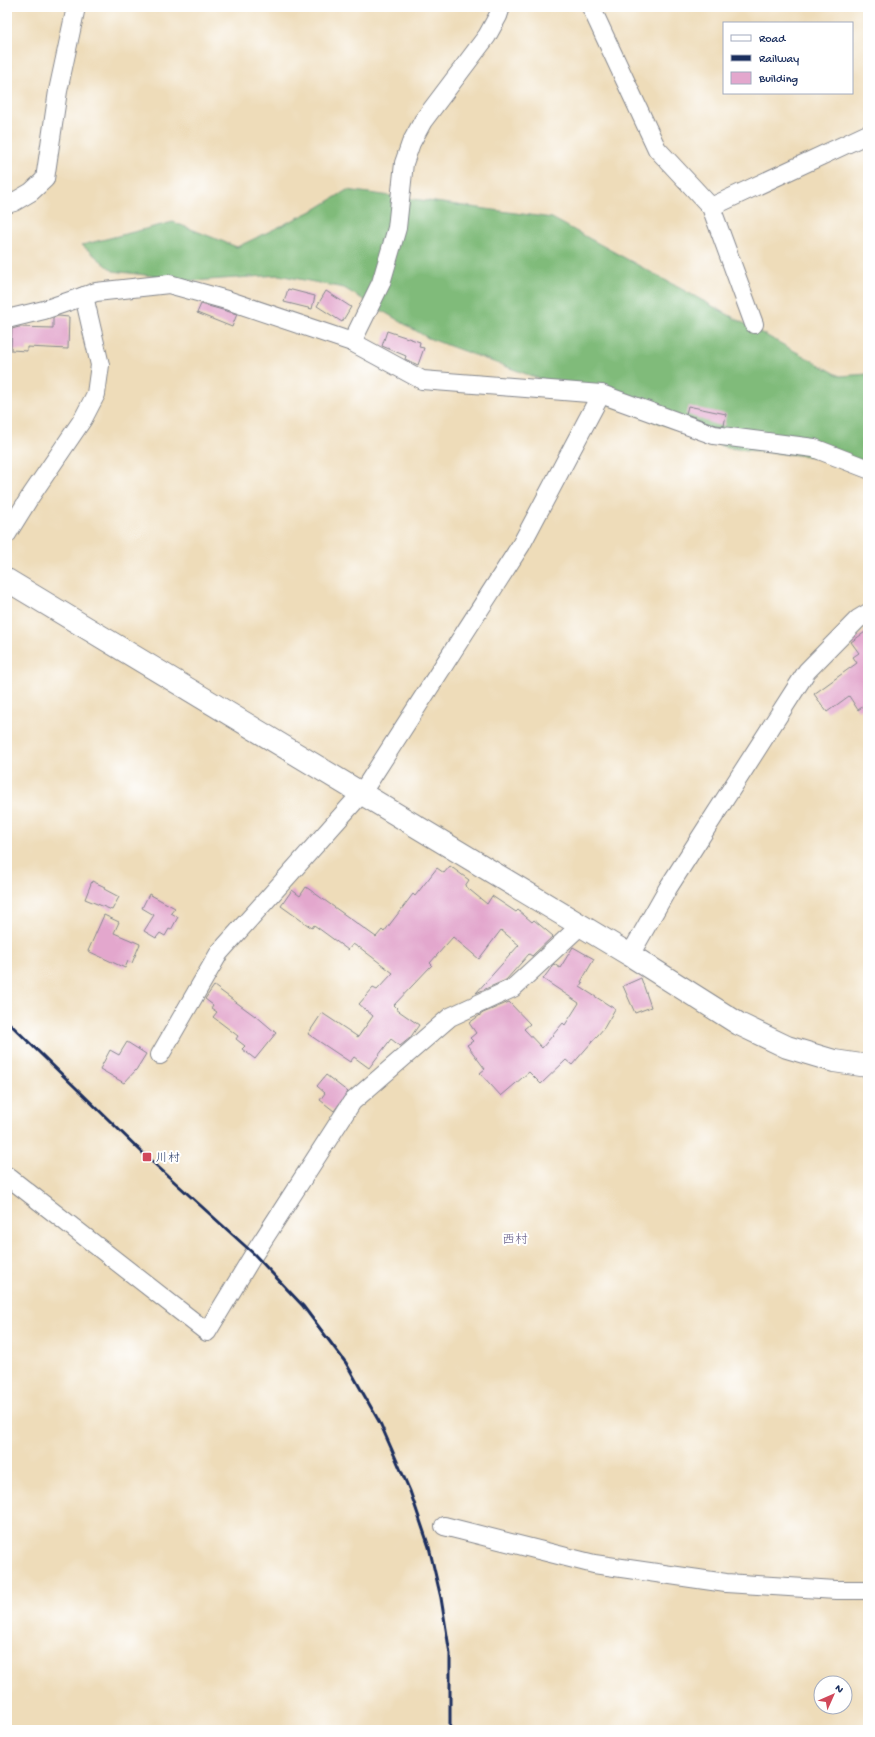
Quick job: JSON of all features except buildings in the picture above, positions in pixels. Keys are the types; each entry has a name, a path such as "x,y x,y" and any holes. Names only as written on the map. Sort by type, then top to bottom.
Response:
{"street":[{"path":"7,204 14,202 31,192 45,179 58,91 76,7"},
{"path":"352,342 381,283 397,228 404,163 411,143 423,121 487,36 498,16 501,7"},
{"path":"591,7 656,149 711,207 754,324"},
{"path":"711,207 868,134"},
{"path":"7,319 44,310 96,292 168,284 230,301 352,342 422,380 601,394 714,435 814,448 868,470"},
{"path":"7,534 30,497 83,419 96,394 100,365 84,296"},
{"path":"160,1055 219,953 361,794 521,544 601,394"},
{"path":"7,580 630,955 739,1024 787,1047 834,1061 868,1066"},
{"path":"630,955 672,882 807,671 858,619 868,614"},
{"path":"7,1176 207,1332 254,1254 352,1102 450,1017 513,988 580,926"},
{"path":"444,1526 594,1564 726,1583 836,1590 868,1590"}],"green space":[{"path":"347,190 552,218 840,376 868,374 868,462 728,448 428,338 344,288 279,275 193,281 113,271 82,245 173,222 237,247 316,209"}],"railway":[{"path":"7,1021 147,1157 254,1254 303,1306 346,1363 381,1425 410,1491 429,1547 441,1598 450,1654 450,1730"}],"place":[{"name":"川村","path":"147,1157"}],"district":[{"name":"西村","path":"515,1238"}]}
